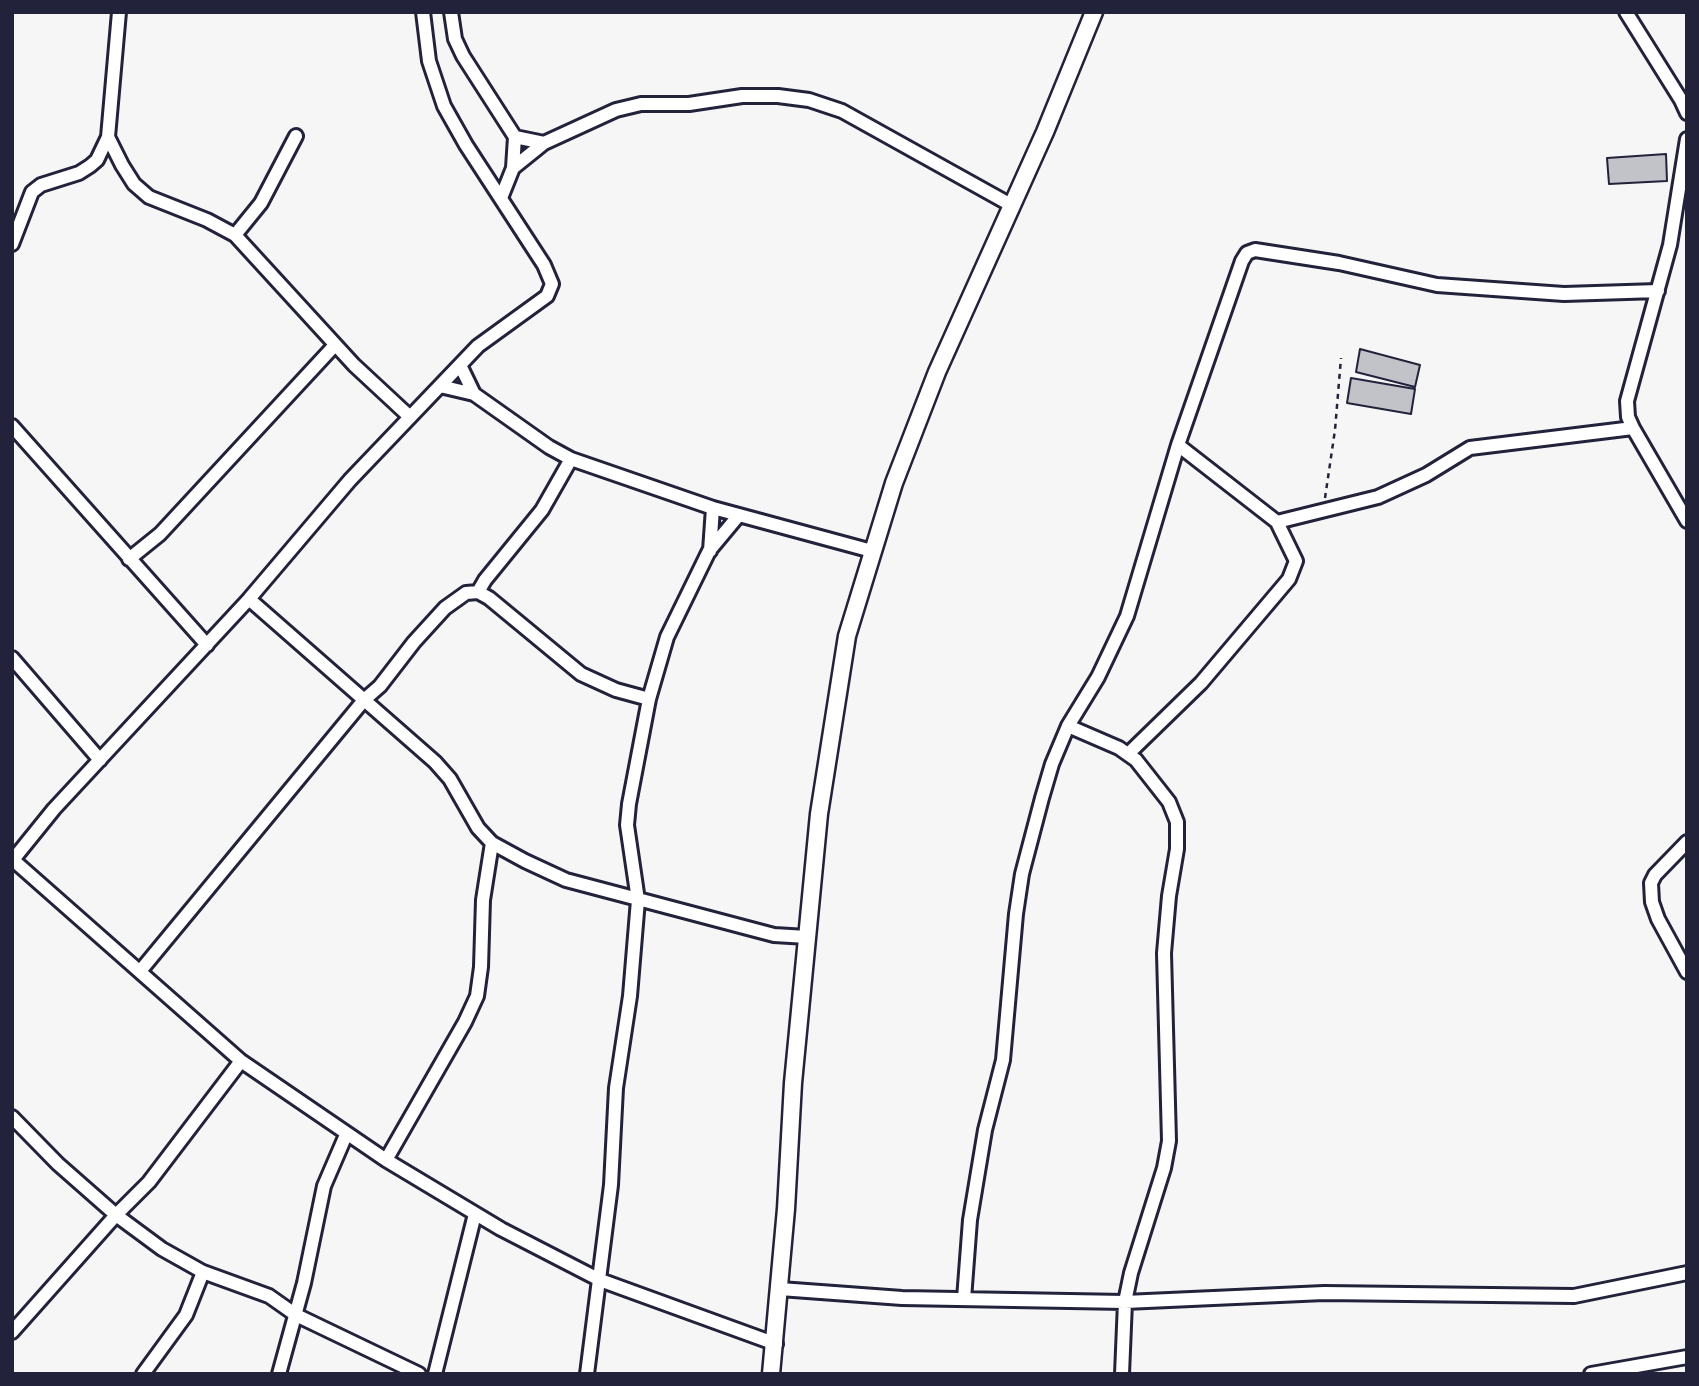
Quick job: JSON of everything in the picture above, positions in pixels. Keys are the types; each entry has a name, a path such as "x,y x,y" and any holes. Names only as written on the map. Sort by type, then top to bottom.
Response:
{"street":[{"path":"12,244 32,192 41,185 79,173 97,160 108,137 119,12"},
{"path":"423,12 433,80 444,106 466,145 544,265 552,284 547,296 478,346 350,480 249,599 54,808 12,860 141,970 241,1061 346,1135 475,1214 600,1280 776,1344"},
{"path":"451,12 455,39 463,56 515,137 513,169 501,198"},
{"path":"771,1374 776,1344 793,1083 819,814 847,636 894,483 937,372 1094,12"},
{"path":"1626,12 1687,113"},
{"path":"513,169 544,143 616,110 641,104 689,104 742,96 799,98 842,111 1012,205"},
{"path":"235,235 261,203 296,135"},
{"path":"108,137 134,184 149,197 207,220 235,235 335,345 410,417"},
{"path":"515,137 544,143"},
{"path":"1687,139 1670,246 1627,401 1628,416 1633,428 1687,521"},
{"path":"97,160 122,166"},
{"path":"964,1298 970,1220 985,1130 1003,1060 1014,927 1022,874 1052,764 1068,726 1098,677 1127,616 1178,445 1247,253 1255,250 1339,263 1437,285 1564,294 1658,291"},
{"path":"129,559 160,534 335,345"},
{"path":"460,365 474,394"},
{"path":"440,386 474,394 530,434 571,458 712,508 872,551"},
{"path":"12,426 207,645"},
{"path":"1277,522 1378,497 1426,475 1470,448 1633,428"},
{"path":"1128,754 1201,683 1290,579 1296,561 1277,522 1178,445"},
{"path":"478,592 542,510 571,458"},
{"path":"709,551 712,508"},
{"path":"587,1374 611,1185 616,1088 630,996 638,900 628,825 629,804 649,699 667,637 709,551 739,515"},
{"path":"141,970 414,642 445,608 466,593 478,592 489,598 581,674 616,690 649,699"},
{"path":"249,599 435,762 450,779 478,828 492,843 566,880 774,935 807,937"},
{"path":"12,658 100,761"},
{"path":"1068,726 1128,754 1169,802 1177,822 1177,849 1164,953 1169,1142 1125,1302 1122,1374"},
{"path":"1687,842 1655,875 1651,883 1658,919 1687,972"},
{"path":"386,1160 465,1022 477,996 481,967 483,900 492,843"},
{"path":"12,1332 116,1215 149,1182 241,1061"},
{"path":"12,1117 58,1164 116,1215 162,1249 203,1272 269,1296 296,1315 419,1374"},
{"path":"279,1374 296,1315 324,1186 346,1135"},
{"path":"435,1374 475,1214"},
{"path":"143,1374 186,1315 203,1272"},
{"path":"780,1289 902,1298 1125,1302 1324,1293 1574,1296 1687,1273"},
{"path":"1599,1373 1687,1357"}],"path":[{"path":"1323,511 1335,430 1341,358"}],"building":[{"path":"1666,154 1667,181 1609,184 1607,158"},
{"path":"1360,349 1420,365 1415,387 1356,372"},
{"path":"1351,378 1415,389 1411,414 1347,403"}]}
